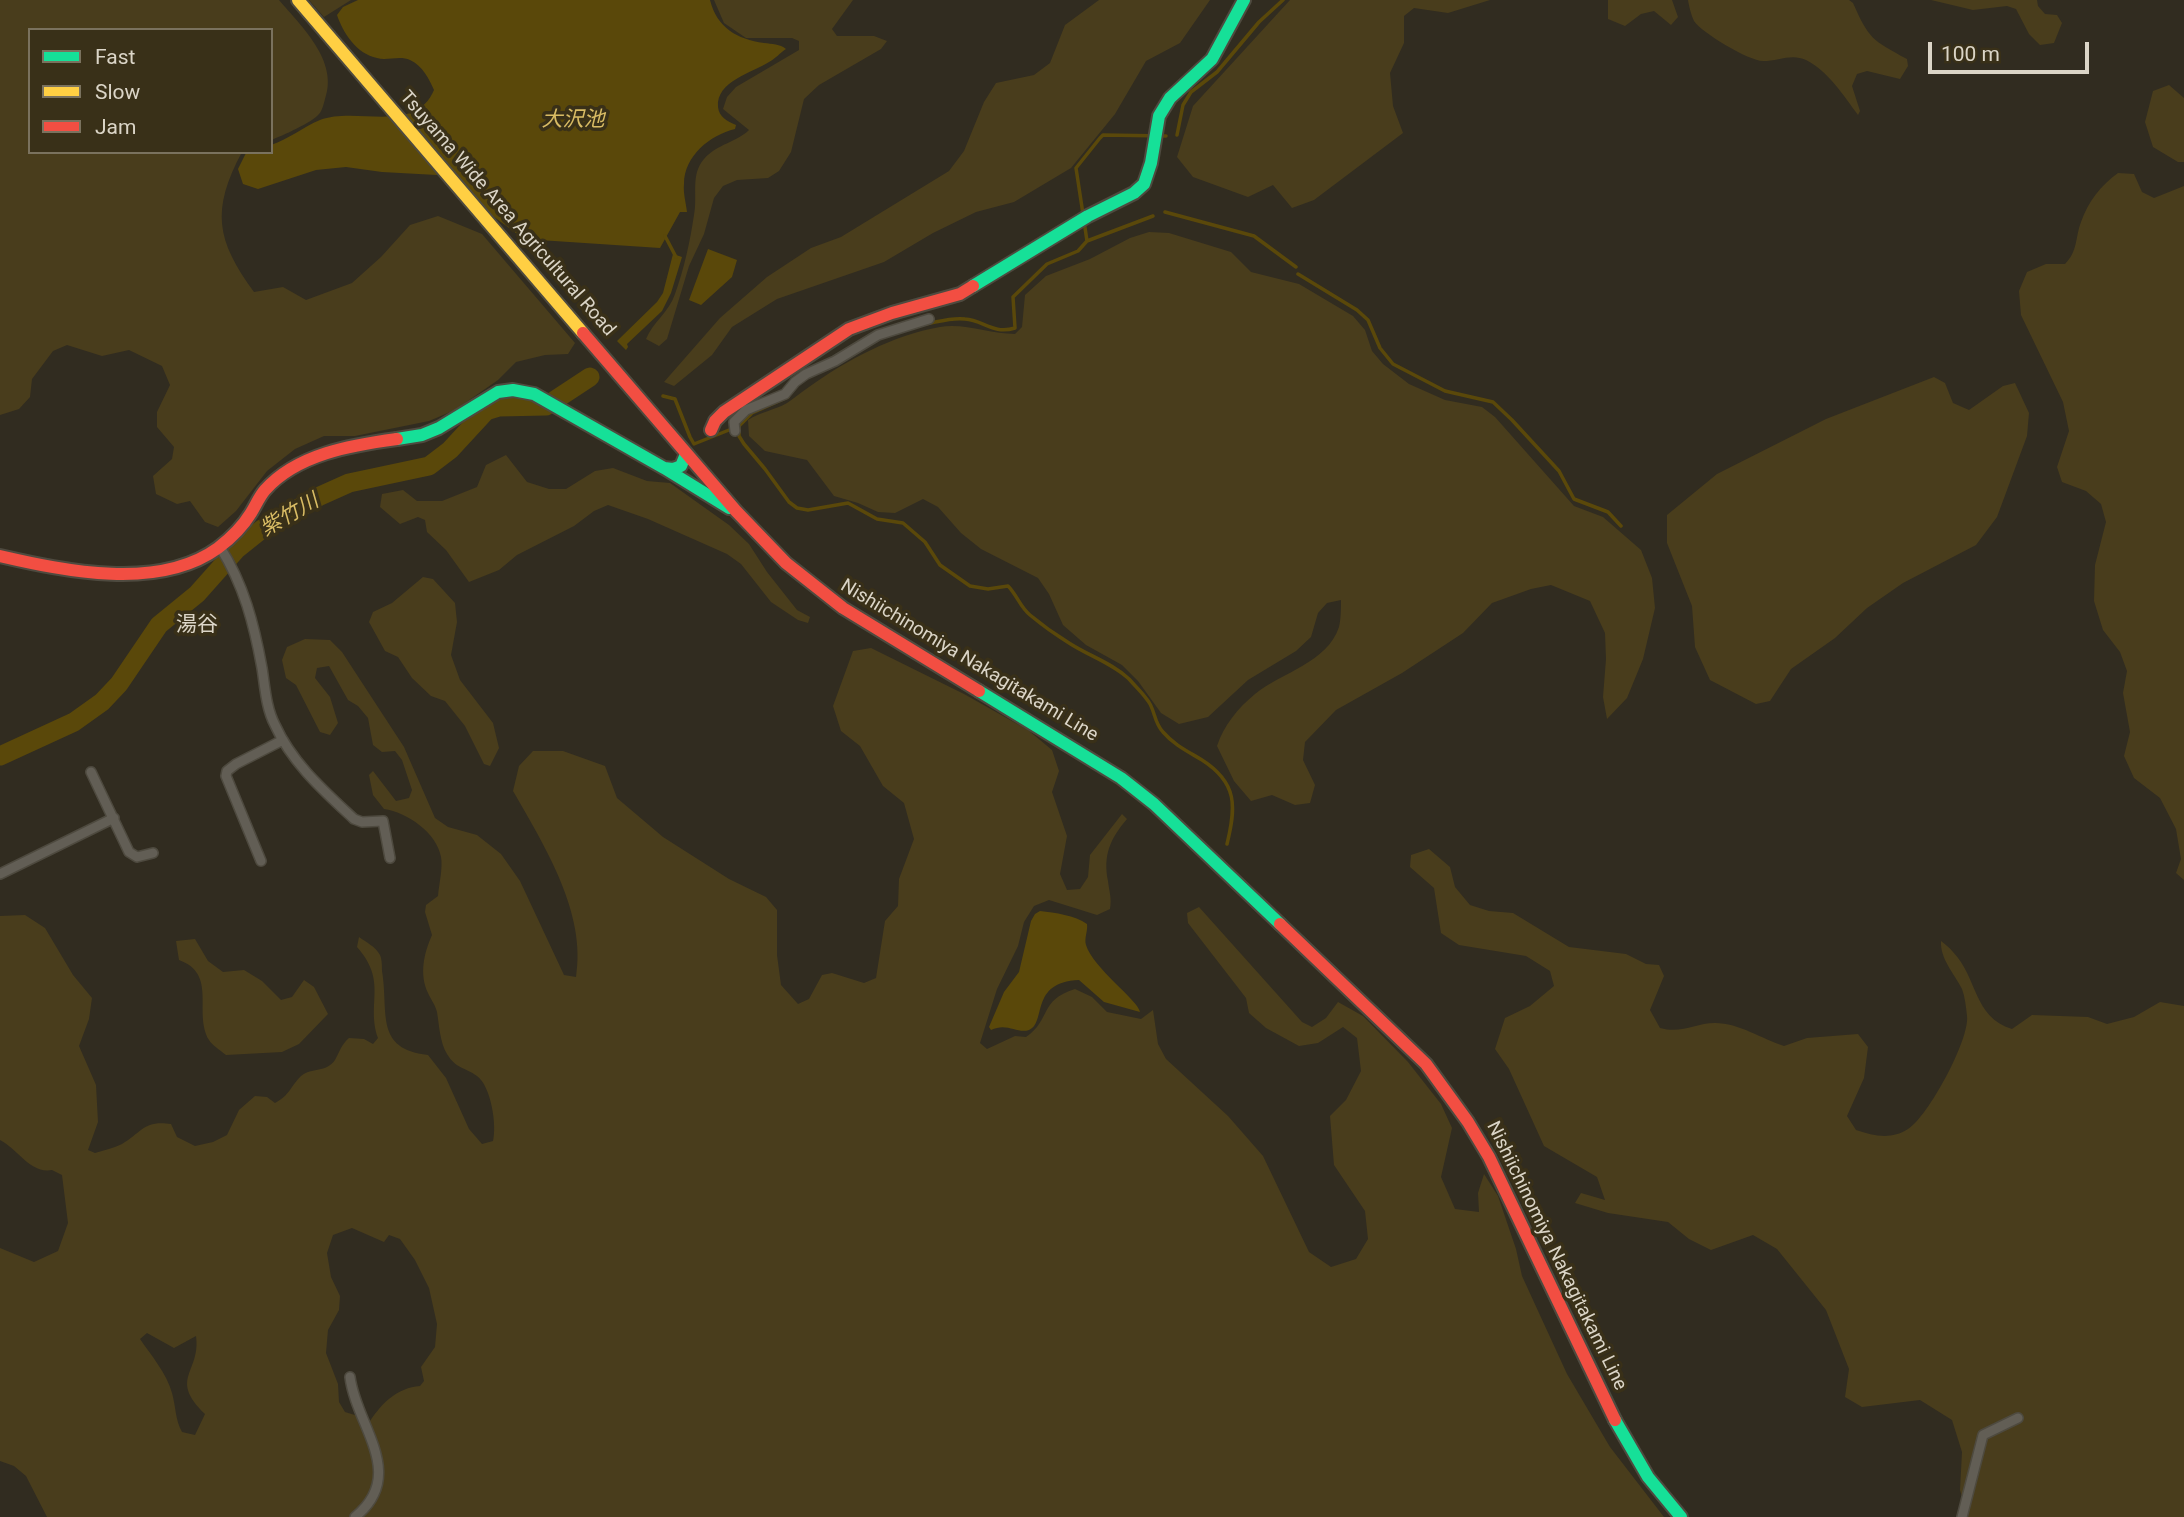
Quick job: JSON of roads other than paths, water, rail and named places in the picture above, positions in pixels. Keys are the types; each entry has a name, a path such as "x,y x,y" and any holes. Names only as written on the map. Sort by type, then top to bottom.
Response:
{"main road":[{"name":"Tsuyama Wide Area Agricultural Road","path":"298,0 686,454"},
{"path":"711,429 724,412 849,330 866,322 960,294 1088,216 1134,193 1144,184 1151,163 1159,116 1170,98 1212,59 1244,0"},
{"path":"0,556 66,571 120,573 190,562 223,552 270,484 305,463 339,450 384,440 415,437 433,431 500,390 521,390 549,402 736,511"},
{"path":"664,468 681,466 686,454"},
{"name":"Nishiichinomiya Nakagitakami Line","path":"686,454 761,540 813,587 1084,754 1154,804 1426,1064 1468,1122 1489,1157 1627,1443 1645,1474 1668,1505 1681,1517"}],"street":[{"path":"735,431 734,422 746,410 785,394 806,374 835,361 878,335 929,318"},
{"path":"223,552 248,603 270,712 283,740 305,771 354,818 362,822 383,821 390,858"},
{"path":"261,861 226,776 227,771 236,764 283,740"},
{"path":"91,772 129,852 137,857 153,853"},
{"path":"0,874 114,818"},
{"path":"350,1377 379,1473 372,1499 355,1517"},
{"path":"1962,1517 1983,1435 2018,1418"}],"water":[{"name":"大沢池","path":"358,0 710,0 718,18 730,31 745,39 779,45 786,49 771,61 736,79 723,91 718,107 724,118 736,125 735,129 716,136 700,148 688,164 684,191 687,212 680,212 660,248 524,239 490,214 455,176 346,167 316,170 258,189 243,184 238,169 246,154 273,154 273,144 320,120 350,116 399,116 413,112 425,104 434,90 425,73 415,63 406,59 370,56 357,47 343,29 337,15 343,7"},
{"path":"708,249 737,260 732,277 701,305 689,300"},
{"path":"673,254 682,257 671,293 662,311 627,344 626,350 617,341 663,293"},
{"path":"1040,911 1071,916 1087,924 1086,945 1090,954 1140,1012 1104,1002 1079,980 1063,982 1046,995 1037,1020 1029,1030 1002,1027 991,1030 989,1027 1004,992 1019,972 1031,921"}],"waterway":[{"path":"1177,135 1183,105 1191,92 1217,72 1259,22 1283,0"},
{"path":"1083,214 1076,168 1103,135 1166,136"},
{"path":"1165,212 1254,236 1296,267"},
{"path":"925,324 960,319 1000,330 1015,328 1013,297 1047,264 1078,251 1087,241 1153,216"},
{"path":"1084,221 1087,241"},
{"path":"665,236 676,257"},
{"path":"1298,274 1357,310 1368,320 1380,348 1393,364 1445,391 1493,402 1559,471 1574,499 1608,512 1621,526"},
{"name":"紫竹川","path":"0,756 74,722 102,702 119,684 159,625 197,594 237,549 262,529 349,483 429,466 450,450 486,411 499,407 546,406 590,377"},
{"path":"663,396 675,399 694,444 739,426 752,413 788,397"},
{"path":"739,426 739,436 744,444 789,502 797,508 808,510 848,503 877,519 903,523 925,542 940,565 970,586 988,589 1008,586 1027,612 1039,622 1129,679 1152,707 1158,726 1163,732 1214,769 1228,787 1233,807 1227,844"}],"district":[{"name":"湯谷","path":"197,626"}]}
